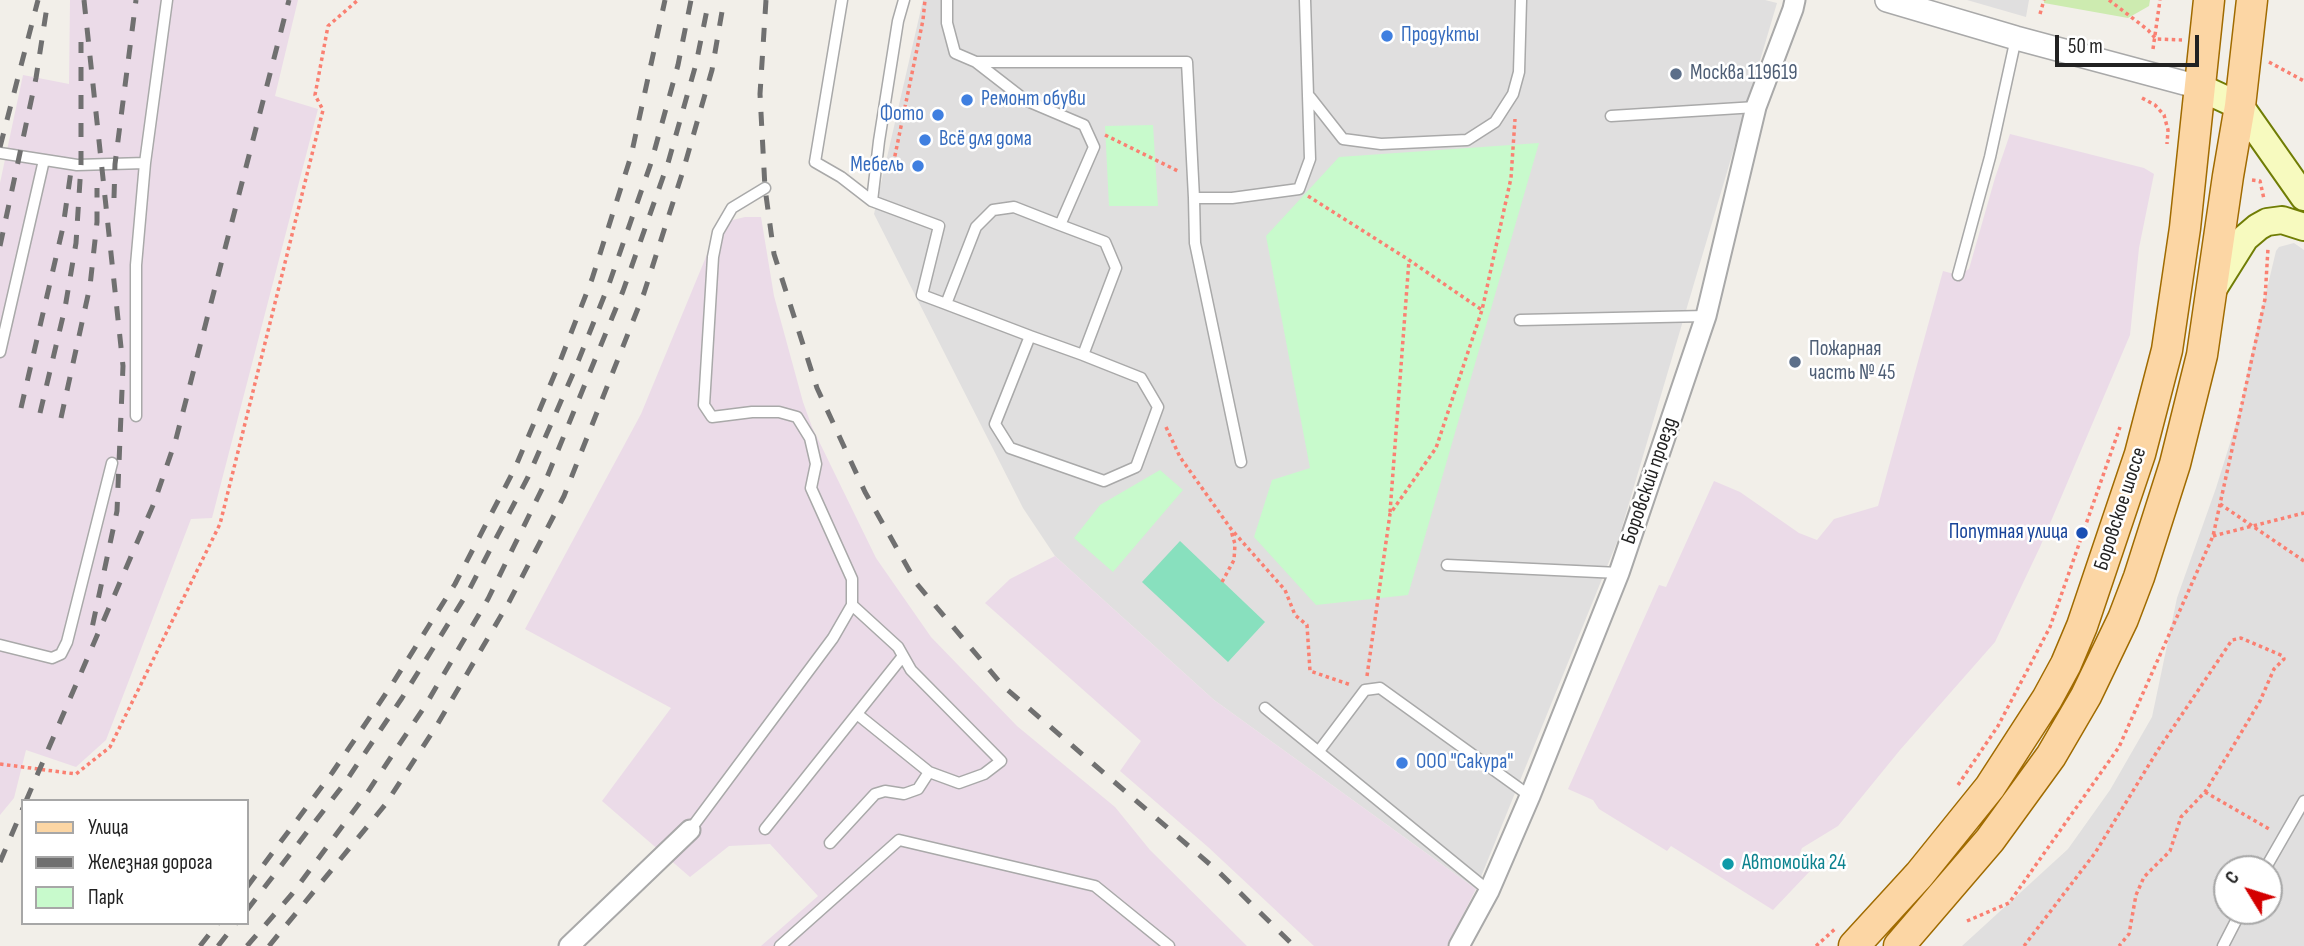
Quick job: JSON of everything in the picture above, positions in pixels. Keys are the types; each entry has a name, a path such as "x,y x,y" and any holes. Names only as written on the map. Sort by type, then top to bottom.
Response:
{"main road":[{"name":"Боровское шоссе","path":"1845,937 1919,875 1990,787 2024,738 2066,664 2128,492 2165,360 2185,228 2209,0"},
{"name":"Боровское шоссе","path":"1899,946 1973,860 2035,780 2069,727 2117,631 2139,577 2175,464 2202,355 2240,106 2252,0"},
{"path":"2199,87 2240,106 2304,197"},
{"path":"2212,290 2245,238 2258,227 2277,220 2304,226"}],"street":[{"name":"Боровский проезд","path":"1459,946 1489,891 1530,796 1619,573 1706,316 1756,107 1795,0"},
{"path":"1887,0 2199,87"},
{"path":"569,946 691,830"}],"lane":[{"path":"136,416 136,265 145,163 167,0"},
{"path":"842,0 815,162 841,177 872,201 939,226 922,295 1083,355 1141,379 1158,407 1136,467 1104,481 1010,448 995,425 1030,336"},
{"path":"872,201 898,20 904,0"},
{"path":"947,0 947,23 955,53 976,62 1025,100 1084,125 1094,147 1060,225"},
{"path":"1194,198 1232,198 1299,189 1310,159 1305,0"},
{"path":"1309,96 1343,139 1381,144 1467,140 1495,122 1513,94 1519,72 1521,0"},
{"path":"1958,275 1990,157 2016,38"},
{"path":"976,62 1187,62 1195,243 1241,462"},
{"path":"1611,116 1756,107"},
{"path":"0,153 77,165 145,163"},
{"path":"0,352 44,160"},
{"path":"691,830 833,638 852,605 852,579 811,488 816,464 810,438 797,417 779,412 752,412 712,417 704,405 713,257 718,232 732,208 765,188"},
{"path":"946,304 976,227 993,210 1014,207 1105,242 1116,268 1083,355"},
{"path":"1520,320 1706,316"},
{"path":"0,645 51,658 61,654 67,642 112,463"},
{"path":"1447,565 1619,573"},
{"path":"852,605 898,647 911,670 1001,761 984,774 959,783 929,772 857,714"},
{"path":"765,829 903,656"},
{"path":"1319,751 1365,690 1380,688 1530,796"},
{"path":"1265,708 1489,891"},
{"path":"830,843 875,794 885,791 904,794 911,792 918,789 929,772"},
{"path":"2273,855 2304,800"},
{"path":"780,946 899,840 1095,886 1168,946"},
{"path":"2222,946 2233,925"}],"path":[{"path":"0,764 76,775 110,747 220,524 323,110 315,95 328,26 358,0"},
{"path":"884,205 925,0"},
{"path":"2040,14 2044,0"},
{"path":"2109,0 2156,39 2182,40"},
{"path":"2153,49 2160,0"},
{"path":"2261,57 2304,82"},
{"path":"2142,98 2155,105 2164,115 2168,130 2167,154"},
{"path":"1390,514 1436,449 1482,310 1511,178 1516,112"},
{"path":"1084,125 1193,178"},
{"path":"2251,180 2260,181 2265,205"},
{"path":"1299,189 1482,310"},
{"path":"1967,921 2009,902 2119,747 2213,537 2265,299 2268,241"},
{"path":"1158,407 1180,457 1231,529 1285,590 1295,615 1307,625 1310,671 1365,690 1390,514 1409,260"},
{"path":"1957,786 1998,726 2050,627 2122,421"},
{"path":"2220,504 2304,561"},
{"path":"2213,537 2304,513"},
{"path":"1222,582 1234,560 1236,544 1231,529"},
{"path":"2024,946 2095,853 2158,750 2232,640 2241,638 2283,656 2284,659 2274,668 2260,701 2204,792 2181,817 2170,851 2144,877 2136,895 2129,934 2119,946"},
{"path":"2204,792 2274,832"},
{"path":"1816,946 1845,937"}],"shaded area":[{"path":"70,0 298,0 275,96 318,109 212,518 191,519 106,740 76,767 26,750 14,798 0,815 0,183 23,75 69,84"},
{"path":"923,0 1765,0 1777,3 1619,537 1476,889 1214,700 1055,556 1023,508 874,214"},
{"path":"1967,0 2029,0 2026,17"},
{"path":"2010,134 2144,168 2154,174 2139,248 2130,335 2040,547 1995,642 1900,750 1838,826 1802,848 1798,858 1810,871 1773,910 1671,846 1667,851 1599,809 1593,800 1568,789 1659,585 1666,587 1714,481 1740,492 1799,533 1817,540 1834,519 1878,506 1943,271 1958,275 1969,269"},
{"path":"745,217 761,217 774,296 803,402 812,427 876,558 931,637 1017,726 1115,807 1150,850 1247,946 761,946 818,896 770,844 729,846 690,877 602,801 671,708 525,629 641,414 720,223"},
{"path":"2294,243 2304,250 2304,946 1962,946 2068,849 2110,790 2152,717 2177,598 2240,411 2279,247"},
{"path":"1055,556 1214,700 1476,889 1447,946 1314,946 1208,847 1120,771 1141,741 985,603 1010,579"}],"green space":[{"path":"2044,0 2150,0 2149,6 2128,18 2044,3"},
{"path":"1153,125 1158,206 1109,206 1105,126"},
{"path":"1539,143 1408,595 1316,605 1254,537 1272,480 1310,468 1266,236 1339,157"},
{"path":"1160,470 1183,490 1113,572 1074,538 1100,505"},
{"path":"1180,541 1265,622 1228,662 1142,582"}],"railway":[{"path":"0,147 38,0"},
{"path":"0,246 36,78 48,0"},
{"path":"84,0 123,366 117,511 92,628"},
{"path":"114,198 115,164 136,0"},
{"path":"27,799 154,503 176,439 289,0"},
{"path":"248,886 332,773 391,686 455,584 515,468 592,279 631,156 665,0"},
{"path":"248,909 344,784 402,698 468,592 528,477 609,284 651,163 678,65 691,0"},
{"path":"247,946 292,894 367,793 425,706 488,599 543,487 623,291 668,163 696,64 709,0"},
{"path":"269,946 385,805 437,725 509,602 564,496 644,293 712,70 724,0"},
{"path":"766,0 760,94 765,188 774,254 817,388 865,492 917,584 1003,686 1220,873 1294,946"},
{"path":"40,413 65,308 76,243 81,165 81,42"},
{"path":"21,408 63,227 72,164"},
{"path":"61,418 90,286 97,222 97,188"},
{"path":"0,862 21,813"},
{"path":"200,946 216,925"},
{"path":"218,946 234,925"}],"place":[{"name":"Продукты","path":"1387,36"},
{"name":"Москва 119619","path":"1676,74"},
{"name":"Ремонт обуви","path":"967,100"},
{"name":"Фото","path":"938,115"},
{"name":"Всё для дома","path":"925,140"},
{"name":"Мебель","path":"918,166"},
{"name":"Пожарная часть № 45","path":"1795,362"},
{"name":"Попутная улица","path":"2082,533"},
{"name":"ООО \"Сакура\"","path":"1402,763"},
{"name":"Автомойка 24","path":"1728,864"}]}
